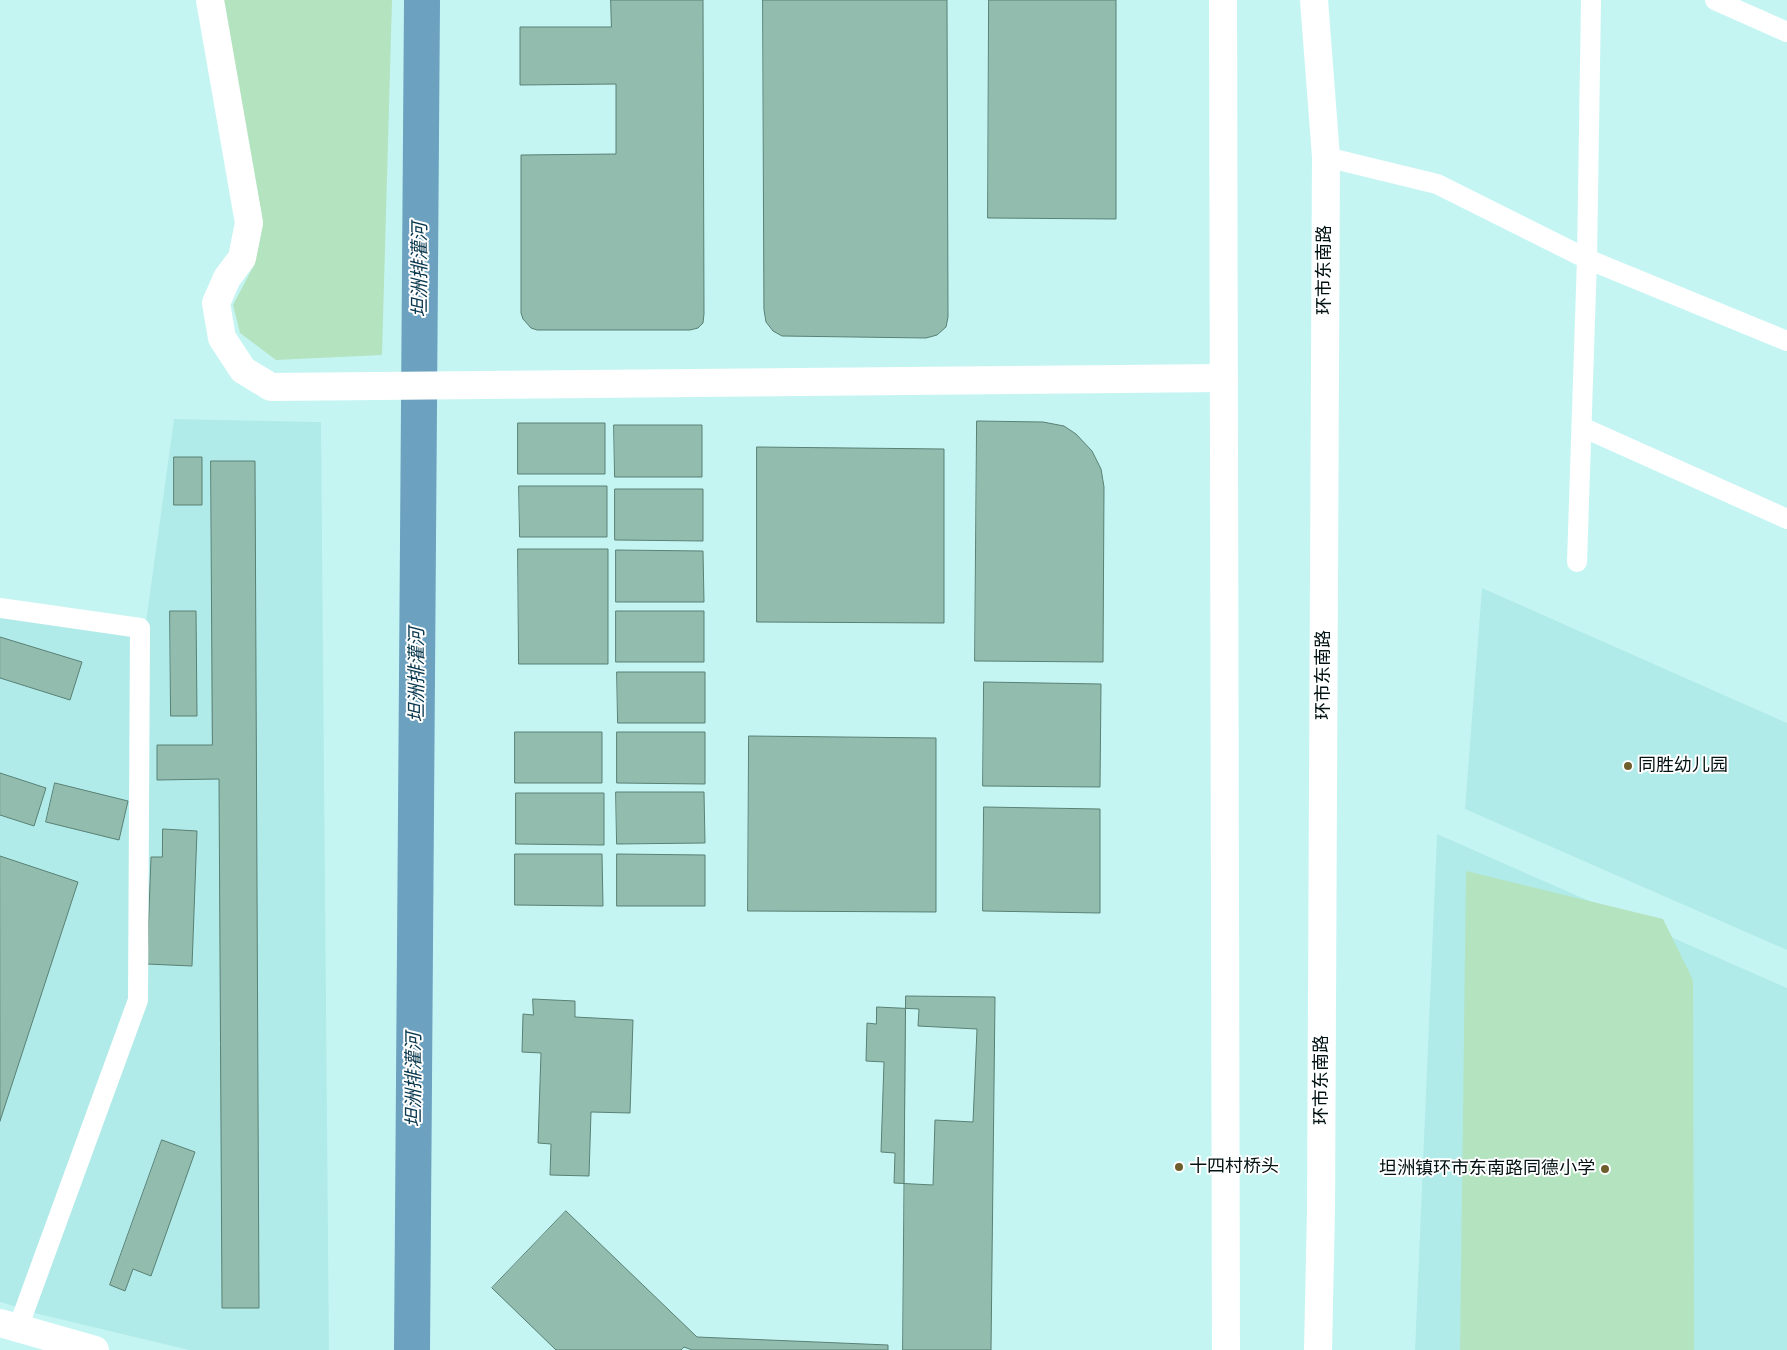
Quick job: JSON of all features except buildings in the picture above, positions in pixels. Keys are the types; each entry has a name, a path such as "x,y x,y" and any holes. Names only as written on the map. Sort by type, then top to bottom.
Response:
{"main road":[{"path":"210,0 249,224 242,258 227,278 216,303 222,338 243,370 271,387 1224,378"},
{"path":"1223,0 1226,1350"},
{"name":"环市东南路","path":"1314,0 1326,157 1322,1210 1318,1350"},
{"path":"9,1325 95,1350"}],"lane":[{"path":"1577,562 1587,258 1591,0"},
{"path":"1716,0 1787,32"},
{"path":"1326,157 1436,184 1587,258 1787,341"},
{"path":"1582,427 1787,519"},
{"path":"0,608 140,628 138,1000 9,1325"}],"shaded area":[{"path":"174,419 321,422 329,1350 189,1350 30,1312 143,1000 145,629"},
{"name":"同胜幼儿园","path":"1482,588 1787,723 1787,950 1465,809"},
{"path":"0,616 136,637 130,1009 20,1308 0,1302"},
{"name":"坦洲镇环市东南路同德小学","path":"1437,834 1787,988 1787,1350 1415,1350"}],"green space":[{"path":"223,0 392,0 382,355 276,360 240,333 233,305 254,265 263,223"},
{"name":"坦洲镇环市东南路同德小学","path":"1466,871 1663,919 1693,980 1694,1350 1460,1350"}],"waterway":[{"name":"坦洲排灌河","path":"412,1350 422,0"}],"place":[{"name":"同胜幼儿园","path":"1628,766"},
{"name":"十四村桥头","path":"1179,1167"},
{"name":"坦洲镇环市东南路同德小学","path":"1605,1169"}]}
